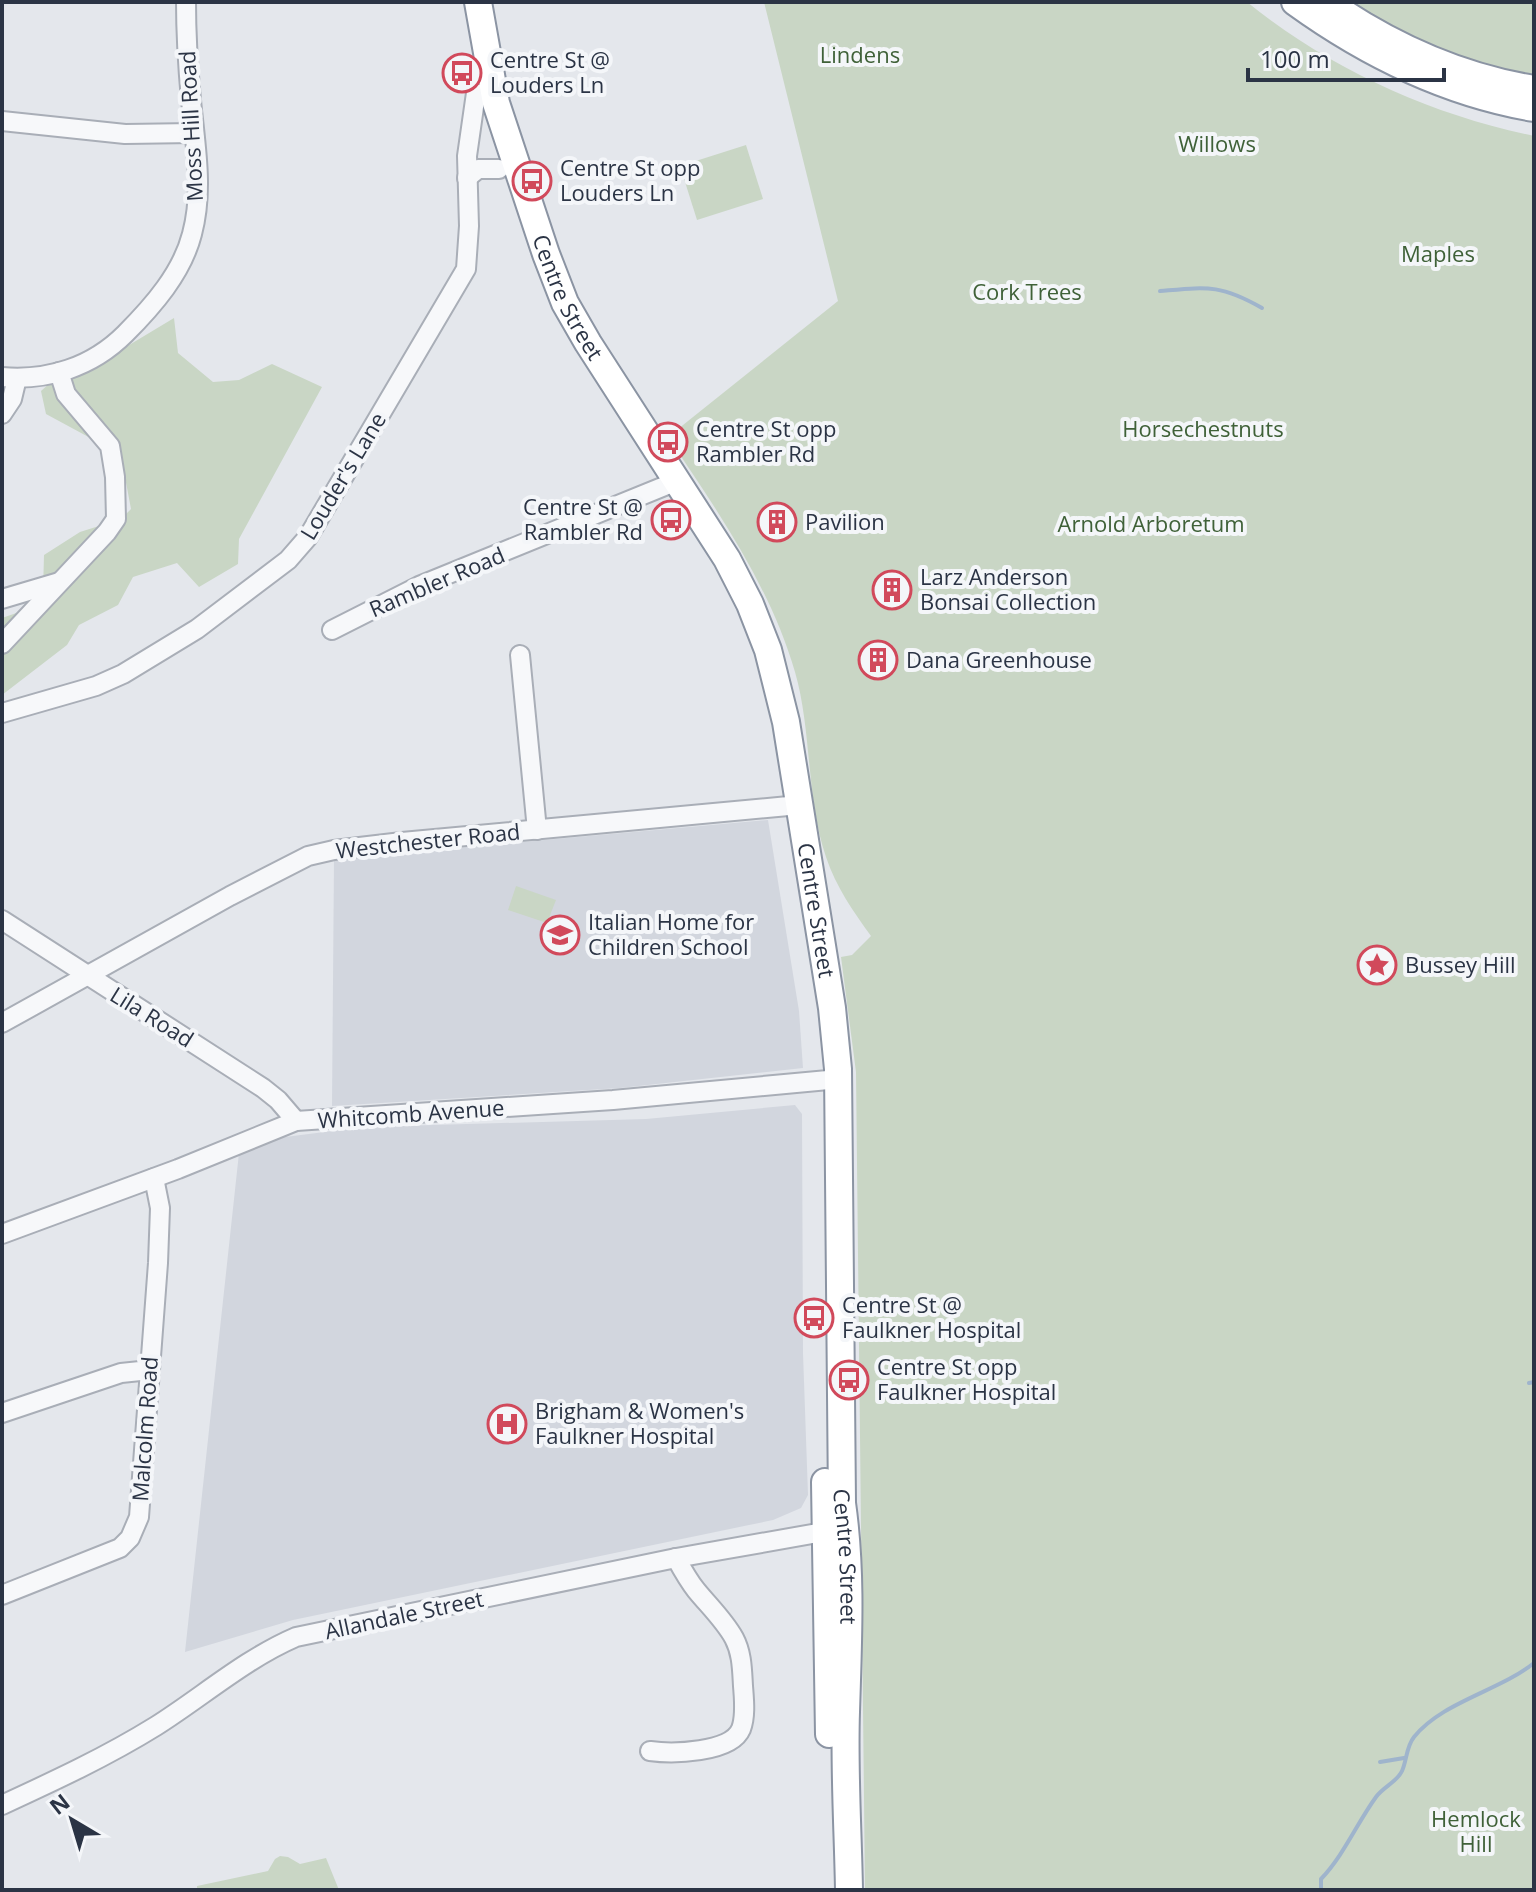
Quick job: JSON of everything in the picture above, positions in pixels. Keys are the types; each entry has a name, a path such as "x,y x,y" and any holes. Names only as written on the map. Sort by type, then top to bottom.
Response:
{"highway":[{"name":"Centre Street","path":"461,2 476,93 537,279 555,321 669,484"},
{"name":"Centre Street","path":"478,2 496,103 561,293 669,484 743,629 764,696 791,806 813,1003 830,1079 841,1457 836,1530 832,1890"},
{"path":"1295,2 1358,44 1425,76 1477,95 1534,108"},
{"path":"1327,2 1360,23 1425,56 1478,76 1534,89"},
{"name":"Centre Street","path":"836,1530 849,1621 846,1710 849,1890"}],"street":[{"name":"Moss Hill Road","path":"10,378 59,372 109,348 166,287 186,250 193,233 199,190 186,39 186,2"},
{"name":"Louder's Lane","path":"2,713 96,686 146,661 197,629 257,585 304,543 463,277 468,257 467,149 476,93"},
{"path":"2,121 125,134 194,133"},
{"path":"467,178 478,169 499,169"},
{"path":"2,644 107,532 116,516 110,446 66,394 59,372"},
{"path":"2,414 12,399 10,378"},
{"name":"Rambler Road","path":"332,630 419,586 669,484"},
{"path":"2,599 61,581"},
{"path":"520,655 537,830"},
{"name":"Westchester Road","path":"2,1023 308,856 402,842 791,806"},
{"name":"Lila Road","path":"2,920 263,1088 296,1121"},
{"name":"Whitcomb Avenue","path":"2,1234 296,1121 488,1110 830,1079"},
{"name":"Malcolm Road","path":"2,1595 120,1548 130,1538 139,1517 160,1208 154,1178"},
{"path":"2,1413 121,1373 150,1370"},
{"name":"Allandale Street","path":"2,1805 113,1752 270,1648 296,1637 676,1558 836,1530"},
{"path":"650,1751 673,1752 723,1746 742,1727 741,1656 719,1615 694,1588 676,1558"}],"shaded area":[{"name":"Italian Home for Children School","path":"768,820 799,1011 803,1068 620,1088 332,1106 334,859"},
{"name":"Brigham & Women's Faulkner Hospital","path":"795,1105 802,1114 803,1353 808,1495 801,1508 773,1520 293,1620 185,1652 239,1153 285,1137 364,1127 646,1119"}],"green space":[{"name":"Arnold Arboretum","path":"764,2 1247,2 1312,48 1382,86 1457,115 1534,136 1534,1890 865,1890 856,1072 841,957 852,955 871,936 840,889 826,857 815,812 800,694 772,609 705,492 668,437 838,301"},
{"path":"1346,2 1534,2 1534,79 1460,58"},
{"path":"746,145 763,199 697,220 680,166"},
{"path":"174,318 178,353 213,382 239,380 272,364 322,387 239,539 238,564 199,587 177,563 133,577 118,605 79,625 67,645 2,695 2,618 25,610 43,592 44,555 80,532 121,519 131,509 125,477 107,447 46,414 41,391 50,383 86,371"},
{"path":"516,886 556,900 547,923 508,910"},
{"path":"280,1856 300,1864 326,1858 339,1890 197,1890 197,1886 268,1871"}],"waterway":[{"path":"1160,291 1213,289 1262,308"},
{"path":"1529,1383 1534,1382"},
{"path":"1321,1890 1321,1879 1337,1860 1369,1807 1379,1793 1400,1775 1414,1737 1440,1715 1534,1663"},
{"path":"1380,1762 1404,1758"}],"place":[{"name":"Centre St @ Louders Ln","path":"462,73"},
{"name":"Centre St opp Louders Ln","path":"532,181"},
{"name":"Centre St opp Rambler Rd","path":"668,442"},
{"name":"Centre St @ Rambler Rd","path":"671,520"},
{"name":"Pavilion","path":"777,522"},
{"name":"Larz Anderson Bonsai Collection","path":"892,590"},
{"name":"Dana Greenhouse","path":"878,660"},
{"name":"Italian Home for Children School","path":"560,935"},
{"name":"Bussey Hill","path":"1377,965"},
{"name":"Centre St @ Faulkner Hospital","path":"814,1318"},
{"name":"Centre St opp Faulkner Hospital","path":"849,1380"},
{"name":"Brigham & Women's Faulkner Hospital","path":"507,1424"}],"park label":[{"name":"Lindens","path":"860,55"},
{"name":"Willows","path":"1217,144"},
{"name":"Maples","path":"1438,254"},
{"name":"Cork Trees","path":"1027,292"},
{"name":"Horsechestnuts","path":"1203,429"},
{"name":"Hemlock Hill","path":"1476,1832"}]}
